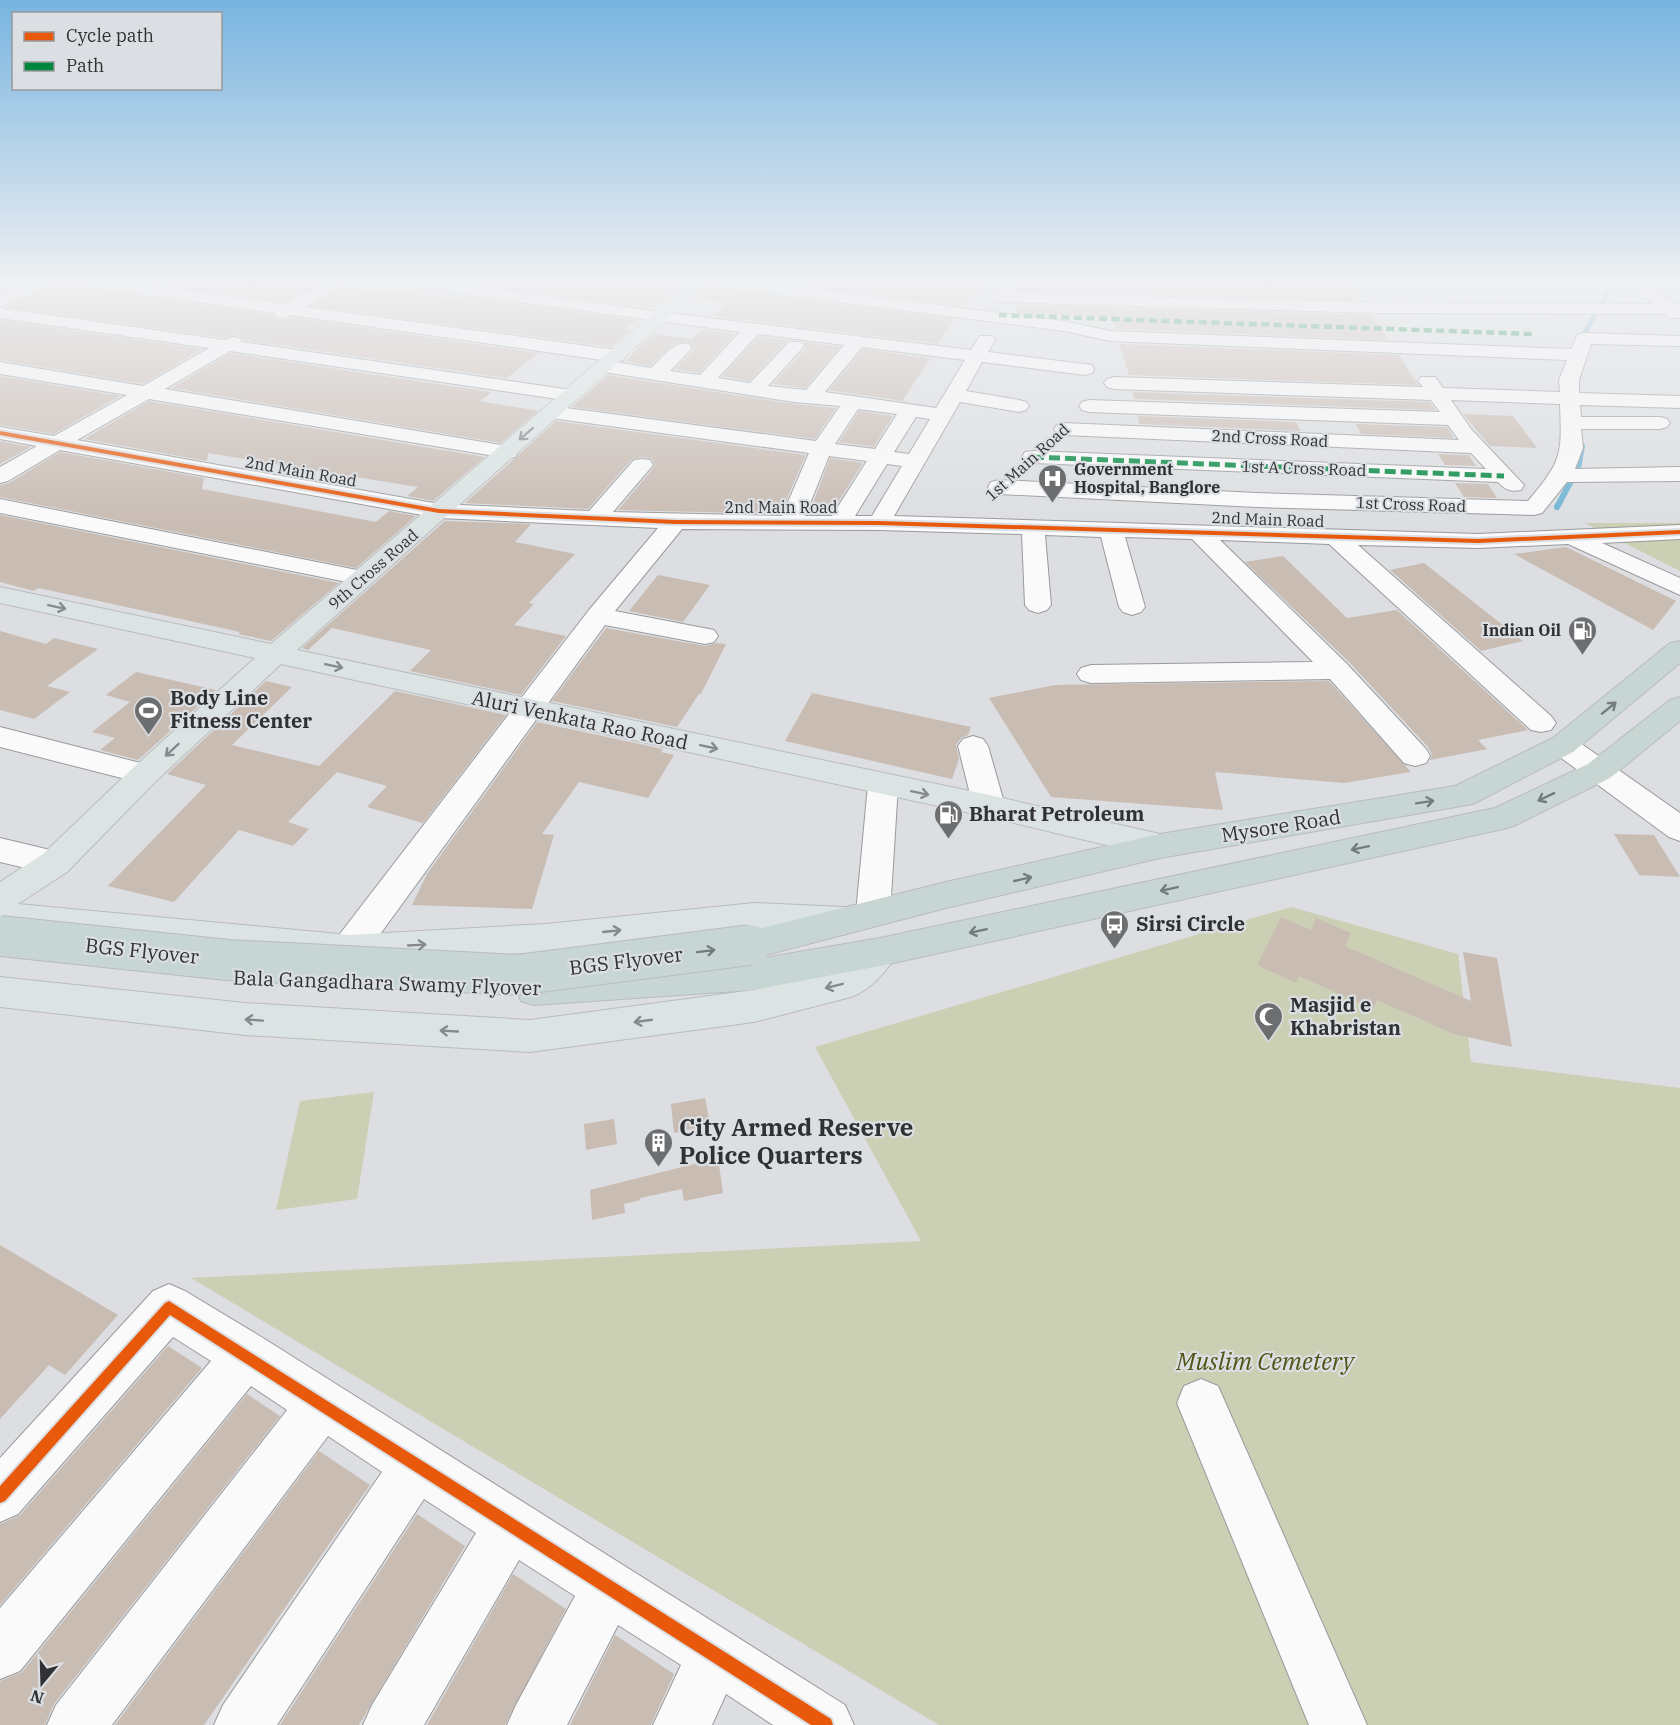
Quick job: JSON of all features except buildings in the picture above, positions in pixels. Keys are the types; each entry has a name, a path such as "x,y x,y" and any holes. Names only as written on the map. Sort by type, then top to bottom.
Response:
{"highway":[{"name":"Mysore Road","path":"858,917 1160,846 1462,796 1563,745 1680,649"},
{"name":"Mysore Road","path":"880,952 1503,818 1599,771 1680,706"},
{"name":"Bala Gangadhara Swamy Flyover","path":"751,960 858,917"},
{"name":"BGS Flyover","path":"5,921 228,960 518,975 751,960"},
{"name":"Bala Gangadhara Swamy Flyover","path":"0,955 239,978 517,991 751,960 880,952"}],"main road":[{"name":"9th Cross Road","path":"5,921 55,862 145,774 276,654 607,364"},
{"name":"Aluri Venkata Rao Road","path":"0,595 989,806 1160,846"},
{"path":"5,921 349,949 546,938 754,916 858,917"},
{"path":"0,992 246,1019 530,1036 765,1003 851,982 880,952"}],"street":[{"path":"0,476 196,364"},
{"path":"354,364 571,395"},
{"path":"618,364 654,375 704,382 731,406 758,440 916,461"},
{"path":"654,375 666,364"},
{"path":"704,382 721,364"},
{"path":"731,406 776,364"},
{"path":"758,440 776,418 834,364"},
{"path":"879,523 973,364"},
{"path":"1039,364 1085,369"},
{"path":"1113,364 1114,383 1273,364"},
{"path":"1245,364 1437,394 1569,389 1680,402"},
{"path":"1413,364 1416,371 1437,394 1477,447 1534,508 1570,536 1680,587"},
{"path":"1534,508 1561,476 1572,448 1574,423 1569,389 1575,364"},
{"path":"0,368 507,452"},
{"path":"1569,389 1591,380"},
{"name":"1st Main Road","path":"971,512 1114,383"},
{"path":"955,395 1019,406"},
{"path":"551,412 731,406 802,396 944,415"},
{"path":"791,522 822,448 853,402"},
{"path":"1089,406 1454,419"},
{"path":"839,523 910,410"},
{"path":"1574,423 1680,423"},
{"name":"2nd Cross Road","path":"1064,429 1477,447"},
{"name":"2nd Main Road","path":"0,433 439,511 594,520 839,523 879,523 971,512 1033,527 1478,541 1680,532"},
{"name":"1st A Cross Road","path":"1033,457 1504,476"},
{"path":"594,520 642,465"},
{"path":"1561,476 1680,474"},
{"name":"1st Cross Road","path":"999,487 1256,500 1534,508"},
{"path":"0,506 362,578"},
{"path":"349,949 598,616 675,522"},
{"path":"1033,527 1038,605"},
{"path":"1111,529 1132,607"},
{"path":"1197,531 1337,670 1415,756"},
{"path":"1336,537 1541,723"},
{"path":"598,616 705,636"},
{"path":"1091,674 1337,670"},
{"path":"0,737 145,774"},
{"path":"1563,745 1680,829"},
{"path":"973,746 989,806"},
{"path":"858,917 883,785"},
{"path":"0,850 55,862"},
{"path":"0,1496 170,1307 825,1725"},
{"path":"0,1651 246,1355"},
{"path":"1201,1403 1338,1725"},
{"path":"76,1725 322,1404"},
{"path":"243,1725 417,1465"},
{"path":"392,1725 511,1524"},
{"path":"536,1725 609,1587"},
{"path":"682,1725 716,1655"}],"green space":[{"path":"1585,523 1680,523 1680,571"},
{"name":"Muslim Cemetery","path":"1291,907 1458,954 1471,1062 1680,1088 1680,1725 939,1725 191,1278 921,1241 815,1047"},
{"path":"374,1092 357,1199 276,1210 300,1101"}],"waterway":[{"path":"1578,425 1582,447"},
{"path":"1557,507 1578,468 1582,447"}],"marked path":[{"path":"1033,457 1504,476"}],"cycle path":[{"path":"0,433 439,511 675,522 879,523 1478,541 1680,532"},
{"path":"0,1496 169,1307 825,1725"}],"place":[{"name":"Government Hospital, Banglore","path":"1053,504"},
{"name":"Indian Oil","path":"1582,656"},
{"name":"Body Line Fitness Center","path":"149,736"},
{"name":"Bharat Petroleum","path":"948,840"},
{"name":"Sirsi Circle","path":"1115,950"},
{"name":"Masjid e Khabristan","path":"1269,1042"},
{"name":"City Armed Reserve Police Quarters","path":"658,1168"}]}
